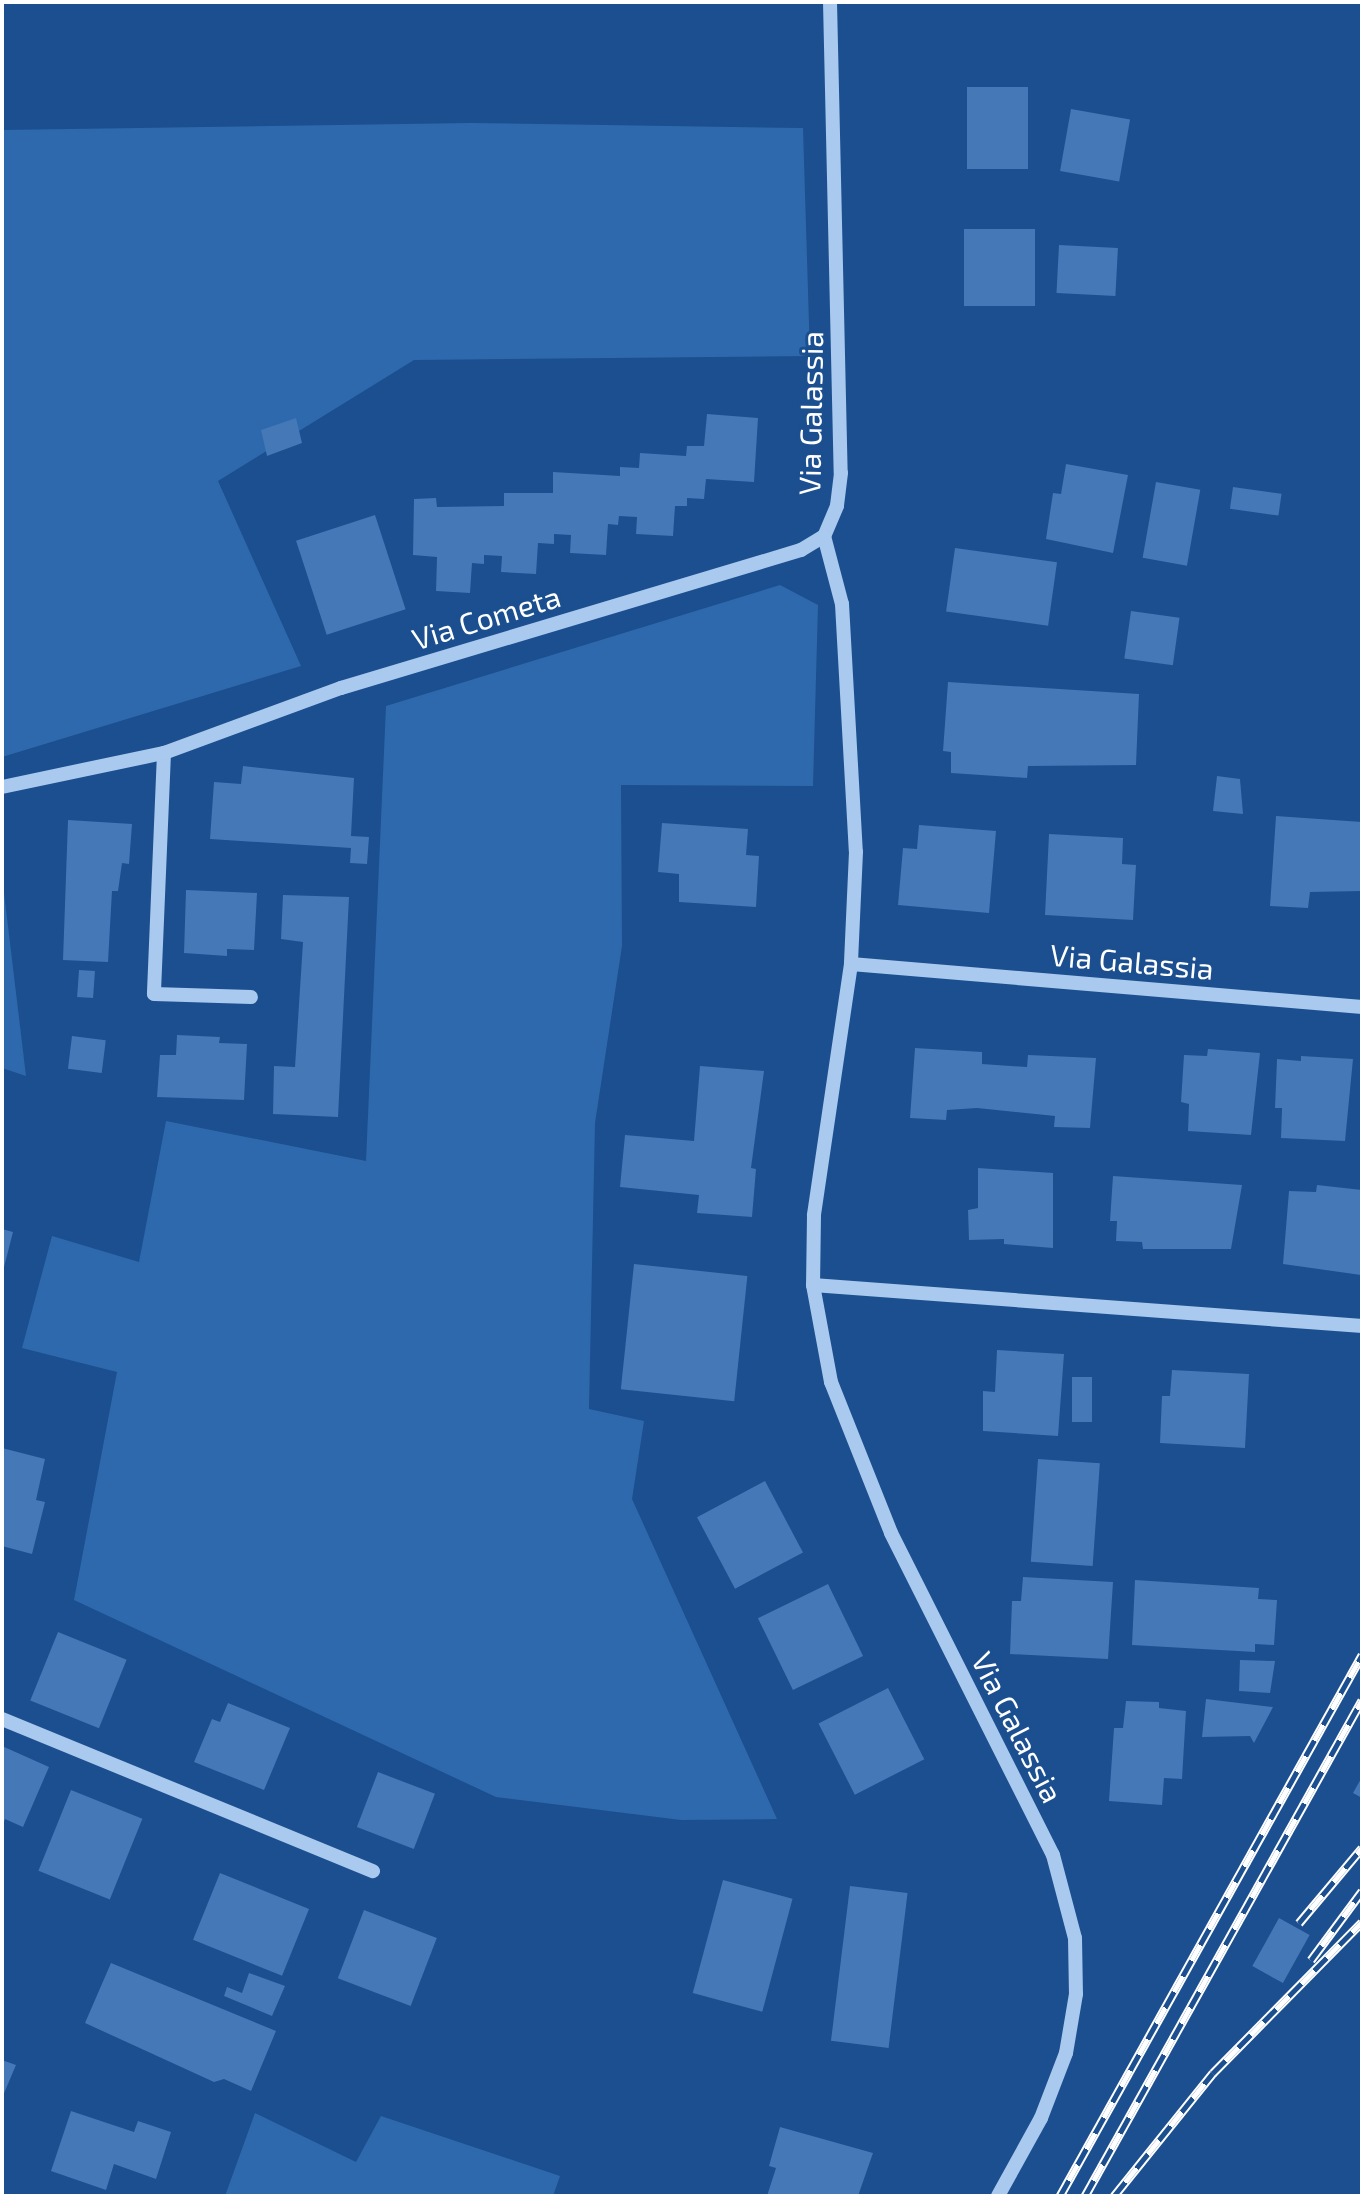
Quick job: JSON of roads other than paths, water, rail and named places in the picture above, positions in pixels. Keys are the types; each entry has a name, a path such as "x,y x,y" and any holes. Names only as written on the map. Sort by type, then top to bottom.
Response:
{"street":[{"name":"Via Galassia","path":"830,2 841,473 837,506 824,536 842,604 855,765 851,964 814,1215 813,1285 831,1382 885,1520 1053,1855 1075,1938 1076,1994 1066,2053 1041,2118 998,2196"},
{"name":"Via Cometa","path":"2,787 164,753 341,688 801,550 824,536"},
{"path":"164,753 154,994 251,997"},
{"name":"Via Galassia","path":"851,964 1362,1007"},
{"path":"813,1285 1362,1326"},
{"path":"2,1719 373,1871"}],"railway":[{"path":"1060,2196 1362,1655"},
{"path":"1085,2196 1362,1700"},
{"path":"1299,1923 1362,1848"},
{"path":"1311,1960 1362,1891"},
{"path":"1114,2196 1213,2073 1362,1922"}]}
